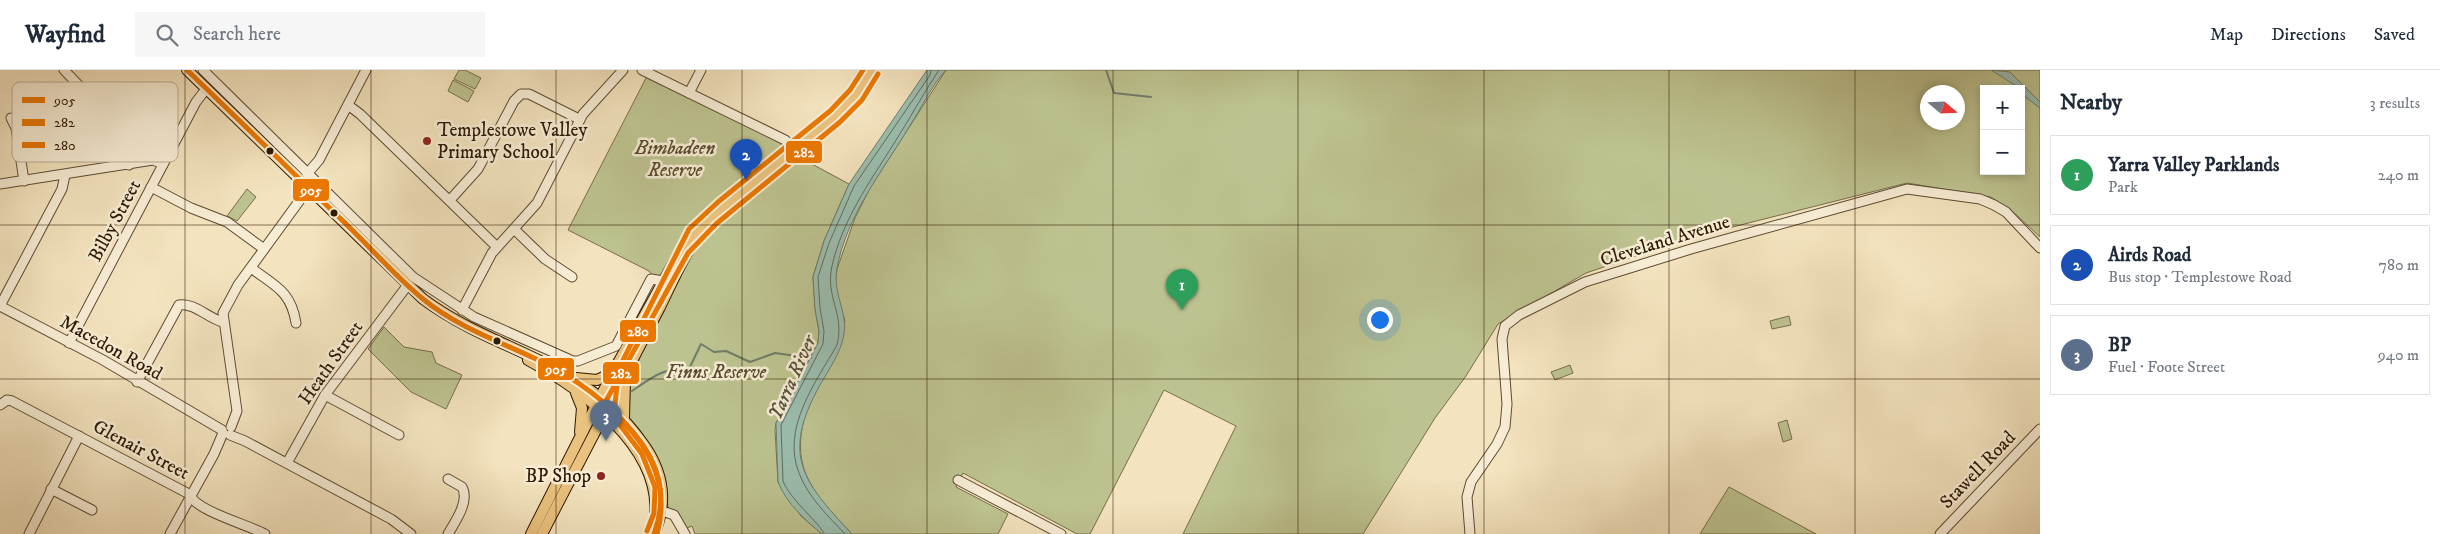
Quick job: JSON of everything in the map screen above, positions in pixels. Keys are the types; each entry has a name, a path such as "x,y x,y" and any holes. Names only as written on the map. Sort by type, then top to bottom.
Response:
{"main road":[{"path":"179,70 204,91 406,288 451,318 548,363 572,382 596,407 607,409 624,418 648,450 663,486 660,513 654,534"},
{"path":"187,70 204,91"},
{"path":"531,534 600,396 682,248 722,208 794,151 856,95 872,70"},
{"path":"542,534 695,234"},
{"path":"624,418 622,404 626,371"},
{"path":"572,382 597,380 613,372"},
{"path":"572,382 600,396 607,409 640,455 653,487 660,513 649,534"},
{"path":"572,382 582,408 578,440"}],"street":[{"path":"64,70 76,82"},
{"path":"203,70 413,277 462,310 573,360 591,357 616,346 651,279 663,280"},
{"path":"308,174 319,160 366,70"},
{"path":"462,310 497,247 537,203 586,108 623,70"},
{"path":"642,70 779,138 794,151"},
{"path":"689,93 701,70"},
{"name":"Bilby Street","path":"178,137 204,91"},
{"path":"450,200 478,169 514,101 519,96 529,94 579,119"},
{"path":"348,105 360,114 497,247"},
{"path":"21,162 24,181"},
{"path":"0,184 146,162"},
{"path":"157,162 162,166"},
{"name":"Bilby Street","path":"69,343 164,162"},
{"path":"0,306 62,189 65,175"},
{"path":"151,187 191,208 229,223 264,250"},
{"name":"Cleveland Avenue","path":"1470,534 1468,497 1471,482 1497,444 1504,428 1507,404 1502,339 1505,326 1519,315 1576,286 1690,249 1907,189 1980,199 1994,205 2006,212 2040,248"},
{"path":"170,534 236,415 223,319 236,288 308,193"},
{"path":"514,229 545,260 572,277"},
{"path":"251,268 288,298 293,305 296,323"},
{"name":"Heath Street","path":"287,463 325,395 406,288"},
{"path":"137,382 177,307 187,305 207,316 223,319"},
{"name":"Macedon Road","path":"0,306 401,525 410,534"},
{"path":"325,395 399,435"},
{"name":"Glenair Street","path":"0,405 7,400 12,401 188,494 217,515 259,533"},
{"name":"Stawell Road","path":"1940,534 2040,429"},
{"path":"29,534 79,436"},
{"path":"448,479 462,487 464,496 458,515 448,534"},
{"path":"958,480 1061,534"},
{"path":"51,489 92,510"},
{"path":"660,513 682,530"}],"green space":[{"path":"459,70 465,70 481,78 475,89 454,79"},
{"path":"946,70 2040,70 2040,237 2012,211 1991,197 1907,183 1689,238 1586,273 1498,324 1466,376 1435,418 1363,534 1183,534 1236,426 1164,390 1090,534 1077,534 963,473 956,487 1008,514 998,534 852,534 828,508 809,482 801,452 801,435 805,416 845,321 835,283 837,269 855,218 870,188"},
{"name":"Bimbadeen Reserve","path":"647,76 780,142 783,148 780,154 692,228 679,244 661,277 651,274 649,271 568,230"},
{"path":"453,80 474,91 468,102 448,91"},
{"name":"Finns Reserve","path":"799,157 849,184 824,241 813,277 815,309 819,331 818,343 776,423 775,430 778,482 801,516 822,534 695,534 692,526 687,528 668,507 666,491 627,417 629,382 648,338 700,241"},
{"path":"247,189 256,197 237,221 227,216"},
{"path":"1789,316 1791,325 1772,329 1770,321"},
{"path":"384,327 404,347 432,352 436,363 462,375 446,409 411,392 368,349"},
{"path":"1570,365 1573,373 1555,380 1551,372"},
{"path":"1787,420 1792,439 1783,442 1778,423"},
{"path":"1729,487 1816,534 1700,534"}],"water":[{"path":"927,70 946,70 931,90 857,212 842,249 837,268 836,277 844,318 844,334 831,367 808,409 802,430 800,449 803,466 810,482 820,498 852,534 822,534 791,504 778,482 776,423 818,343 819,331 815,309 813,277 824,241 849,184"},
{"path":"1991,70 2010,72 2023,85 2015,85"},
{"path":"2025,87 2040,102 2040,108 2025,97"}],"waterway":[{"path":"1106,70 1114,93 1151,97"},
{"name":"Yarra River","path":"632,391 658,374 672,370 689,369 701,344 714,352 726,351 750,362 775,353 811,358"}],"transit line":[{"name":"905","path":"187,70 423,299 463,325 564,374 613,410 643,445 650,457 659,481 660,507 654,534"},
{"name":"280","path":"647,531 654,513 655,487 642,454 617,421 615,404 619,368 689,229 718,202 830,111 850,90 863,70"},
{"name":"282","path":"657,534 661,514 658,478 652,462 643,447 632,432 605,405 607,399 688,253 716,224 840,122 862,100 878,74"}],"place":[{"name":"Templestowe Valley Primary School","path":"427,141"},
{"name":"Airds Road","path":"746,180"},
{"name":"Yarra Valley Parklands","path":"1182,310"},
{"name":"BP","path":"606,441"},
{"name":"BP Shop","path":"601,476"}]}
